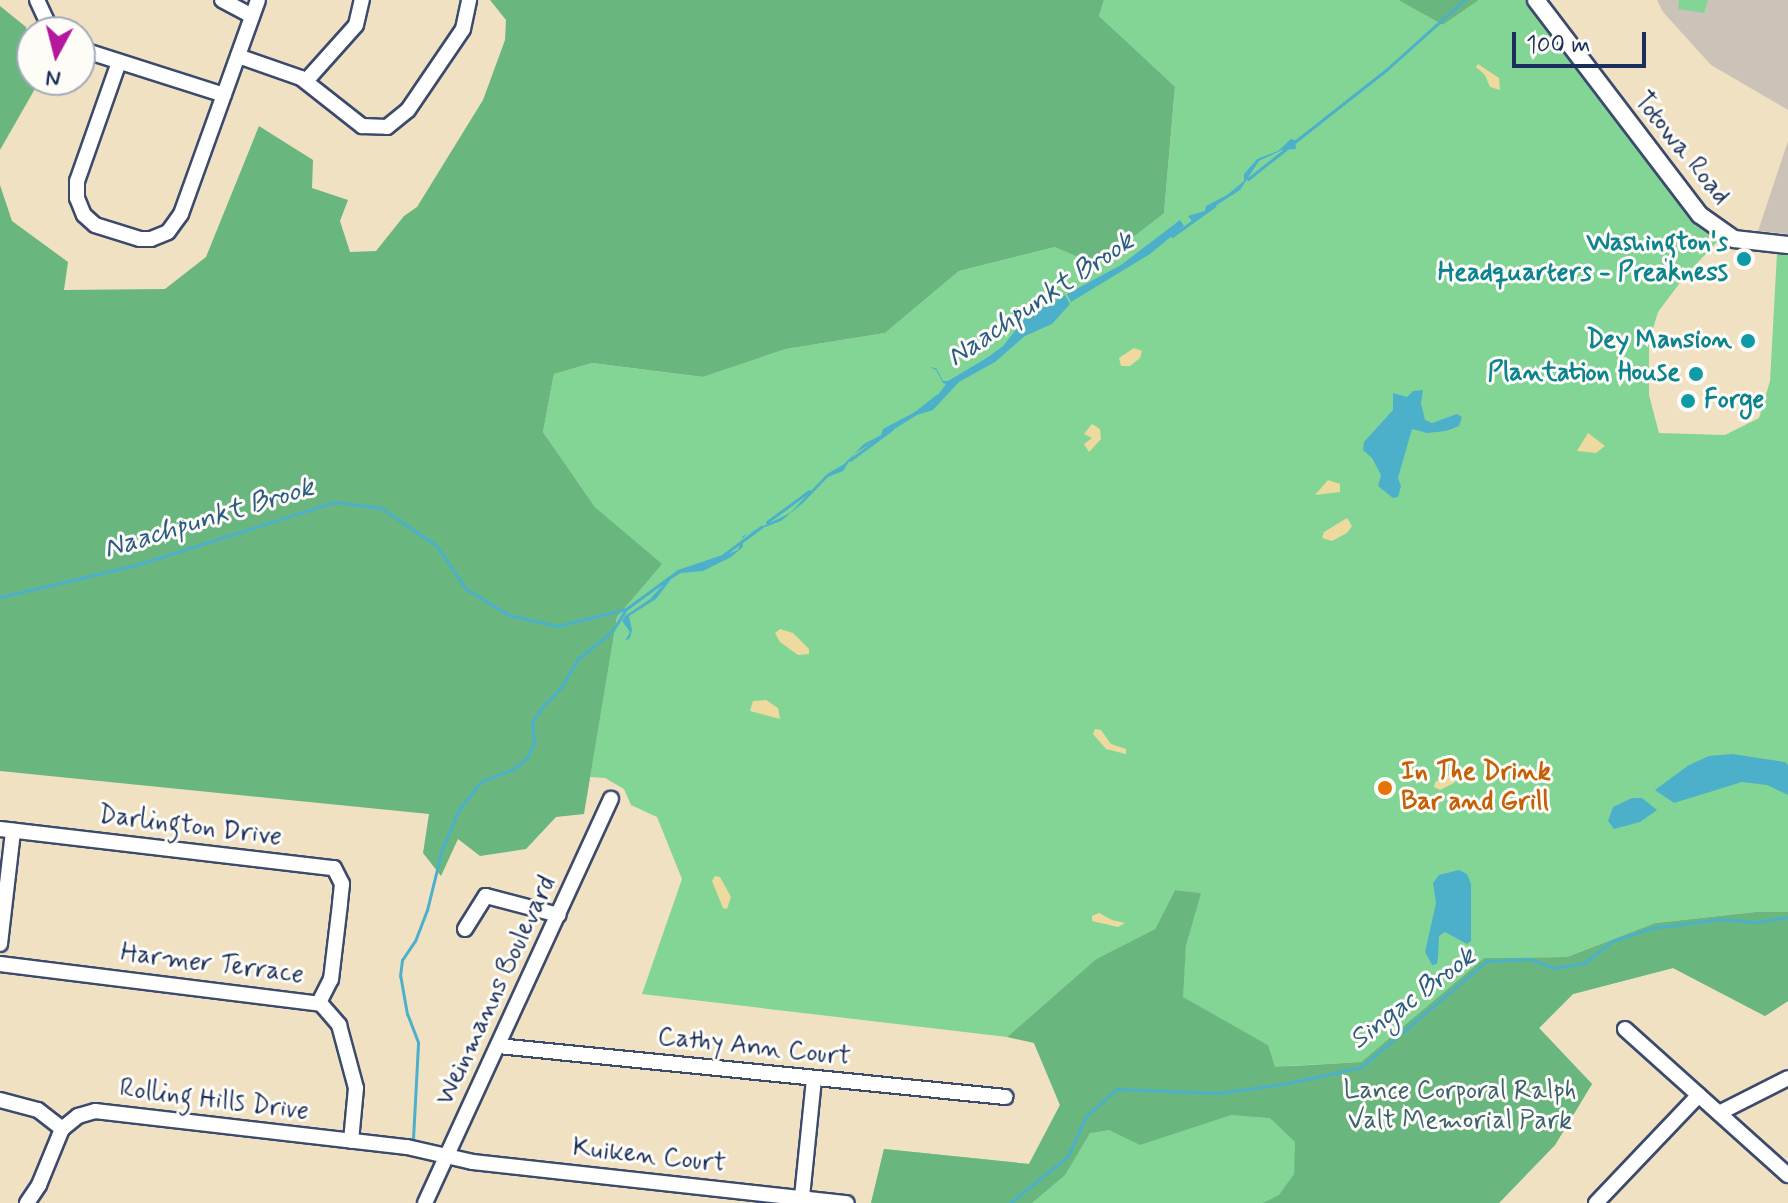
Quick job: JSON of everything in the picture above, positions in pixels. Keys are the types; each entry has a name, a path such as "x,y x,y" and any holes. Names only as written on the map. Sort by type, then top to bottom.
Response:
{"main road":[{"name":"Totowa Road","path":"1536,0 1700,215 1734,239 1788,245"}],"street":[{"path":"222,0 252,16"},
{"path":"119,62 76,190 80,207 89,221 140,239 168,232 181,214 258,0"},
{"path":"306,81 356,25 362,0"},
{"path":"238,56 306,81 362,126 387,127 397,122 463,29 469,0"},
{"path":"96,54 224,95"},
{"name":"Weinmanns Boulevard","path":"425,1203 611,799"},
{"path":"0,944 6,830"},
{"name":"Darlington Drive","path":"6,830 329,866 341,878 340,904 331,979 319,1003"},
{"path":"465,929 478,903 490,895 559,915"},
{"name":"Harmer Terrace","path":"0,964 319,1003 328,1009 339,1025 354,1079 356,1097 351,1141"},
{"path":"1625,1029 1788,1175"},
{"name":"Cathy Ann Court","path":"498,1046 1005,1097"},
{"path":"1719,1113 1788,1078"},
{"path":"802,1197 814,1079"},
{"path":"1596,1203 1699,1095"},
{"path":"0,1100 38,1110 62,1129 39,1185 27,1203"},
{"name":"Rolling Hills Drive","path":"62,1129 78,1116 95,1111 407,1147 447,1158"},
{"name":"Kuiken Court","path":"447,1158 847,1203"}],"shaded area":[{"path":"1657,0 1788,0 1788,110 1711,65 1663,12"},
{"path":"1788,141 1788,234 1758,231"}],"green space":[{"path":"490,0 1104,0 1099,16 1175,87 1164,213 1097,265 1055,247 959,271 885,333 786,349 703,377 592,363 554,374 543,432 595,507 662,564 617,617 584,814 556,817 526,849 480,856 458,839 441,876 423,853 429,814 0,771 0,185 12,221 68,262 64,290 165,289 206,257 259,126 313,160 312,188 348,200 340,221 350,252 376,251 404,216 417,207 483,100 505,40 506,20"},
{"path":"1104,0 1398,0 1443,25 1479,0 1526,0 1695,221 1718,241 1685,276 1658,312 1649,342 1649,395 1659,433 1725,435 1759,418 1770,381 1777,253 1788,254 1788,912 1755,912 1655,923 1567,957 1484,958 1361,1062 1288,1066 1361,1067 1612,941 1788,1001 1765,1016 1673,968 1573,994 1539,1028 1592,1084 1555,1145 1499,1203 871,1203 884,1149 1029,1164 1060,1105 1034,1043 1268,1045 1182,997 1186,946 1200,893 1175,890 1155,929 1096,959 1007,1037 642,994 682,879 657,817 631,805 624,789 605,778 590,777 617,617 661,564 595,507 543,432 554,374 592,363 703,377 786,349 885,333 959,271 1055,247 1164,213 1175,88 1099,16"},
{"path":"1398,0 1479,0 1443,25"},
{"path":"1679,0 1708,0 1704,13 1678,9"},
{"path":"0,6 16,19 16,96 31,96 0,150"},
{"name":"Lance Corporal Ralph Valt Memorial Park","path":"1175,890 1201,893 1186,946 1183,997 1268,1045 1275,1067 1361,1062 1484,958 1567,957 1655,923 1755,912 1788,912 1788,1001 1765,1016 1673,968 1573,994 1539,1028 1592,1084 1555,1145 1499,1203 1263,1203 1279,1195 1294,1174 1295,1142 1270,1118 1231,1115 1140,1145 1109,1130 1090,1133 1065,1175 1032,1203 871,1203 884,1149 1029,1164 1060,1105 1034,1043 1007,1037 1096,959 1155,929"}],"sand":[{"path":"1478,64 1499,78 1500,90 1490,87 1485,75 1476,67"},
{"path":"1134,348 1142,351 1140,358 1130,366 1121,366 1119,358"},
{"path":"1092,424 1100,429 1101,439 1089,452 1084,444 1092,438 1084,434"},
{"path":"1588,433 1605,446 1596,453 1577,451"},
{"path":"1328,480 1340,484 1340,492 1315,495"},
{"path":"1347,518 1352,526 1347,533 1332,541 1322,538 1324,532"},
{"path":"780,629 793,633 809,649 809,654 798,655 780,642 775,633"},
{"path":"766,700 778,708 780,719 750,711 753,701"},
{"path":"1095,729 1101,730 1111,744 1126,749 1126,754 1106,749 1093,734"},
{"path":"1458,766 1461,774 1454,783 1440,790 1434,787 1435,782 1452,774"},
{"path":"715,876 720,877 731,897 727,909 723,908 712,881"},
{"path":"1099,913 1125,923 1118,927 1092,921 1092,916"}],"water":[{"path":"1291,139 1295,140 1296,149 1282,150 1259,161 1240,190 1192,221 1188,216 1205,211 1206,206 1227,195 1244,181 1244,174 1257,159 1278,151"},
{"path":"1180,220 1184,226 1150,254 1071,302 1067,294 1121,265"},
{"path":"1065,295 1070,304 1052,324 1025,336 995,362 959,382 933,410 917,415 854,454 864,444 881,435 883,429 932,403 946,384 943,383 936,370 930,367 936,368 943,381 948,381 1000,350 1025,318"},
{"path":"1423,390 1421,403 1425,420 1432,423 1457,414 1462,417 1459,426 1446,431 1427,433 1412,429 1398,478 1401,486 1398,497 1393,498 1378,486 1381,475 1372,458 1363,450 1364,442 1393,410 1393,393 1407,397 1413,391"},
{"path":"854,454 843,471 828,477 804,502 781,521 747,534 790,513 827,474"},
{"path":"747,534 742,539 743,547 731,557 703,571 681,573 671,579 656,599 629,616 632,630 630,638 625,641 630,632 622,621 625,616 650,599 671,576 738,550 743,536"},
{"path":"1732,754 1785,762 1788,765 1788,795 1767,785 1742,782 1674,803 1655,790 1689,765 1709,756"},
{"path":"1632,798 1642,798 1657,810 1640,822 1614,829 1608,821 1613,807"},
{"path":"1459,870 1467,874 1471,884 1471,941 1467,944 1445,932 1439,936 1437,964 1432,965 1425,952 1436,903 1433,883 1439,875"}],"waterway":[{"name":"Naachpunkt Brook","path":"1292,144 1386,70 1464,0"},
{"name":"Naachpunkt Brook","path":"1248,179 1286,149"},
{"name":"Naachpunkt Brook","path":"1172,236 1214,206"},
{"name":"Naachpunkt Brook","path":"992,355 1005,346"},
{"name":"Naachpunkt Brook","path":"915,413 937,396"},
{"name":"Naachpunkt Brook","path":"850,460 892,429"},
{"name":"Naachpunkt Brook","path":"767,522 809,491"},
{"name":"Naachpunkt Brook","path":"0,597 136,565 335,502 381,508 436,545 466,589 509,615 557,626 626,609 678,571 722,556 761,527"},
{"name":"Naachpunkt Brook","path":"413,1139 418,1042 407,1014 400,976 402,960 415,941 427,910 442,849 459,809 482,781 513,769 527,758 534,743 532,722 562,686 577,660 613,630 625,611"},
{"name":"Singac Brook","path":"1010,1203 1068,1156 1086,1116 1117,1089 1219,1093 1289,1083 1361,1067 1487,961 1530,959 1554,968 1584,963 1612,941 1651,928 1721,919 1757,922 1788,917"}],"place":[{"name":"Washington's Headquarters - Preakness","path":"1744,259"},
{"name":"Dey Mansion","path":"1748,341"},
{"name":"Plantation House","path":"1696,374"},
{"name":"Forge","path":"1688,401"},
{"name":"In The Drink Bar and Grill","path":"1385,788"}]}
